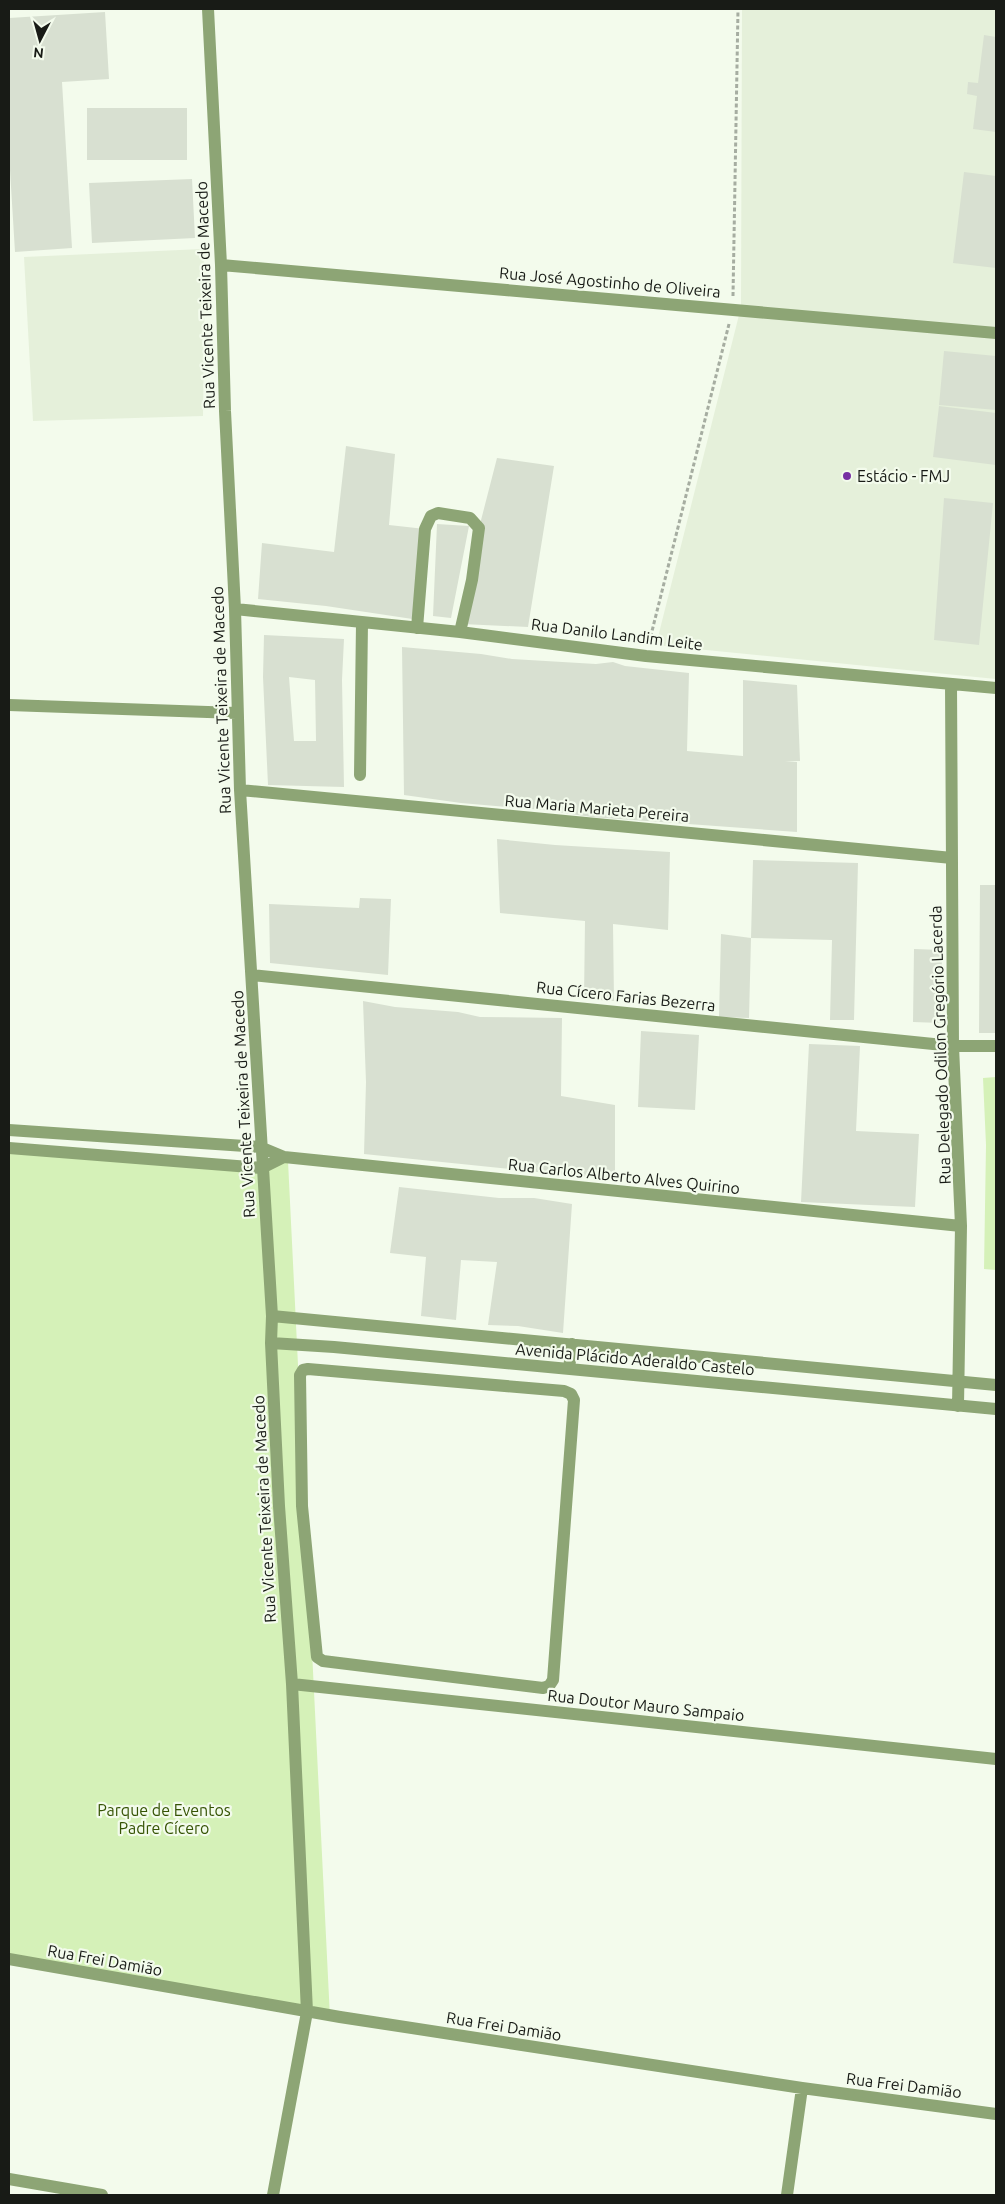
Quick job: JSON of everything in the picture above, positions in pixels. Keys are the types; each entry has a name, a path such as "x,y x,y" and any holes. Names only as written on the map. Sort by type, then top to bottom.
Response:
{"street":[{"name":"Rua Vicente Teixeira de Macedo","path":"208,9 235,609 236,713 252,975 260,1147 272,1316 271,1343 279,1506 292,1684 307,2012 273,2195"},
{"name":"Rua José Agostinho de Oliveira","path":"221,265 732,308 996,333"},
{"path":"417,628 425,529 431,516 438,513 470,518 479,528 472,580 460,632"},
{"name":"Rua Danilo Landim Leite","path":"235,609 460,632 646,656 996,688"},
{"path":"360,775 362,623"},
{"name":"Rua Delegado Odilon Gregório Lacerda","path":"951,684 953,1046 961,1226 958,1406"},
{"path":"9,705 236,713"},
{"name":"Rua Maria Marieta Pereira","path":"240,790 952,858"},
{"name":"Rua Cícero Farias Bezerra","path":"252,975 953,1046 996,1046"},
{"name":"Rua Carlos Alberto Alves Quirino","path":"9,1130 260,1147 284,1157 961,1226"},
{"path":"9,1148 262,1168 284,1157"},
{"name":"Avenida Plácido Aderaldo Castelo","path":"272,1316 996,1384"},
{"name":"Avenida Plácido Aderaldo Castelo","path":"271,1343 996,1409"},
{"path":"569,1369 572,1344"},
{"path":"303,1370 564,1391 571,1394 574,1400 555,1660 553,1680 549,1686 543,1688 320,1660 317,1657 302,1506 300,1375 303,1370"},
{"path":"279,1506 302,1506"},
{"name":"Rua Doutor Mauro Sampaio","path":"292,1684 996,1759"},
{"name":"Rua Frei Damião","path":"9,1959 307,2012 802,2088 996,2114"},
{"path":"787,2195 802,2088"},
{"path":"9,2179 102,2195"}],"path":[{"path":"646,656 732,308 738,9"}],"shaded area":[{"name":"Estácio - FMJ","path":"742,9 996,9 996,679 656,645 741,307"},
{"path":"202,249 205,268 203,416 33,421 24,257"}],"green space":[{"path":"996,1077 996,1270 984,1269 986,1145 983,1078"},
{"name":"Parque de Eventos Padre Cícero","path":"9,1149 241,1167 288,1161 330,2018 9,1959"}],"building":[{"path":"105,12 109,79 62,82 72,248 15,252 9,154 9,18"},
{"path":"984,35 996,37 996,132 973,129 977,96 967,94 968,82 978,83"},
{"path":"87,108 187,108 187,160 87,160"},
{"path":"964,172 996,176 996,268 953,263"},
{"path":"192,179 195,238 92,243 89,183"},
{"path":"944,351 996,356 996,410 939,405"},
{"path":"939,406 996,413 996,465 933,457"},
{"path":"346,446 395,454 389,525 425,529 419,620 326,606 258,599 262,543 334,552"},
{"path":"497,458 554,466 528,627 462,624 479,528"},
{"path":"944,498 993,503 979,645 934,640"},
{"path":"437,524 469,526 451,618 433,616"},
{"path":"264,635 344,639 342,680 344,787 268,785 263,677","holes":["289,677 315,680 316,741 294,741"]},
{"path":"402,647 481,654 512,659 596,664 613,662 625,666 689,673 687,751 743,756 743,680 797,685 800,761 785,761 797,762 797,832 592,817 404,795"},
{"path":"497,839 555,845 670,852 668,930 613,924 614,1001 584,999 585,921 500,913"},
{"path":"753,860 858,863 854,1020 830,1020 832,940 751,938"},
{"path":"980,885 996,885 996,1033 979,1033"},
{"path":"360,898 391,899 388,975 270,963 269,904 359,908"},
{"path":"721,934 751,938 749,1018 719,1017"},
{"path":"914,949 942,950 941,1023 913,1022"},
{"path":"363,1001 395,1007 458,1012 480,1017 562,1018 561,1096 615,1105 615,1180 364,1154 366,1082"},
{"path":"641,1031 699,1035 695,1110 638,1107"},
{"path":"809,1044 860,1046 856,1131 919,1134 915,1207 801,1202"},
{"path":"399,1187 499,1198 534,1198 572,1204 563,1333 518,1326 488,1325 497,1262 461,1260 456,1320 421,1316 426,1257 390,1253"}],"place":[{"name":"Estácio - FMJ","path":"847,476"}]}
